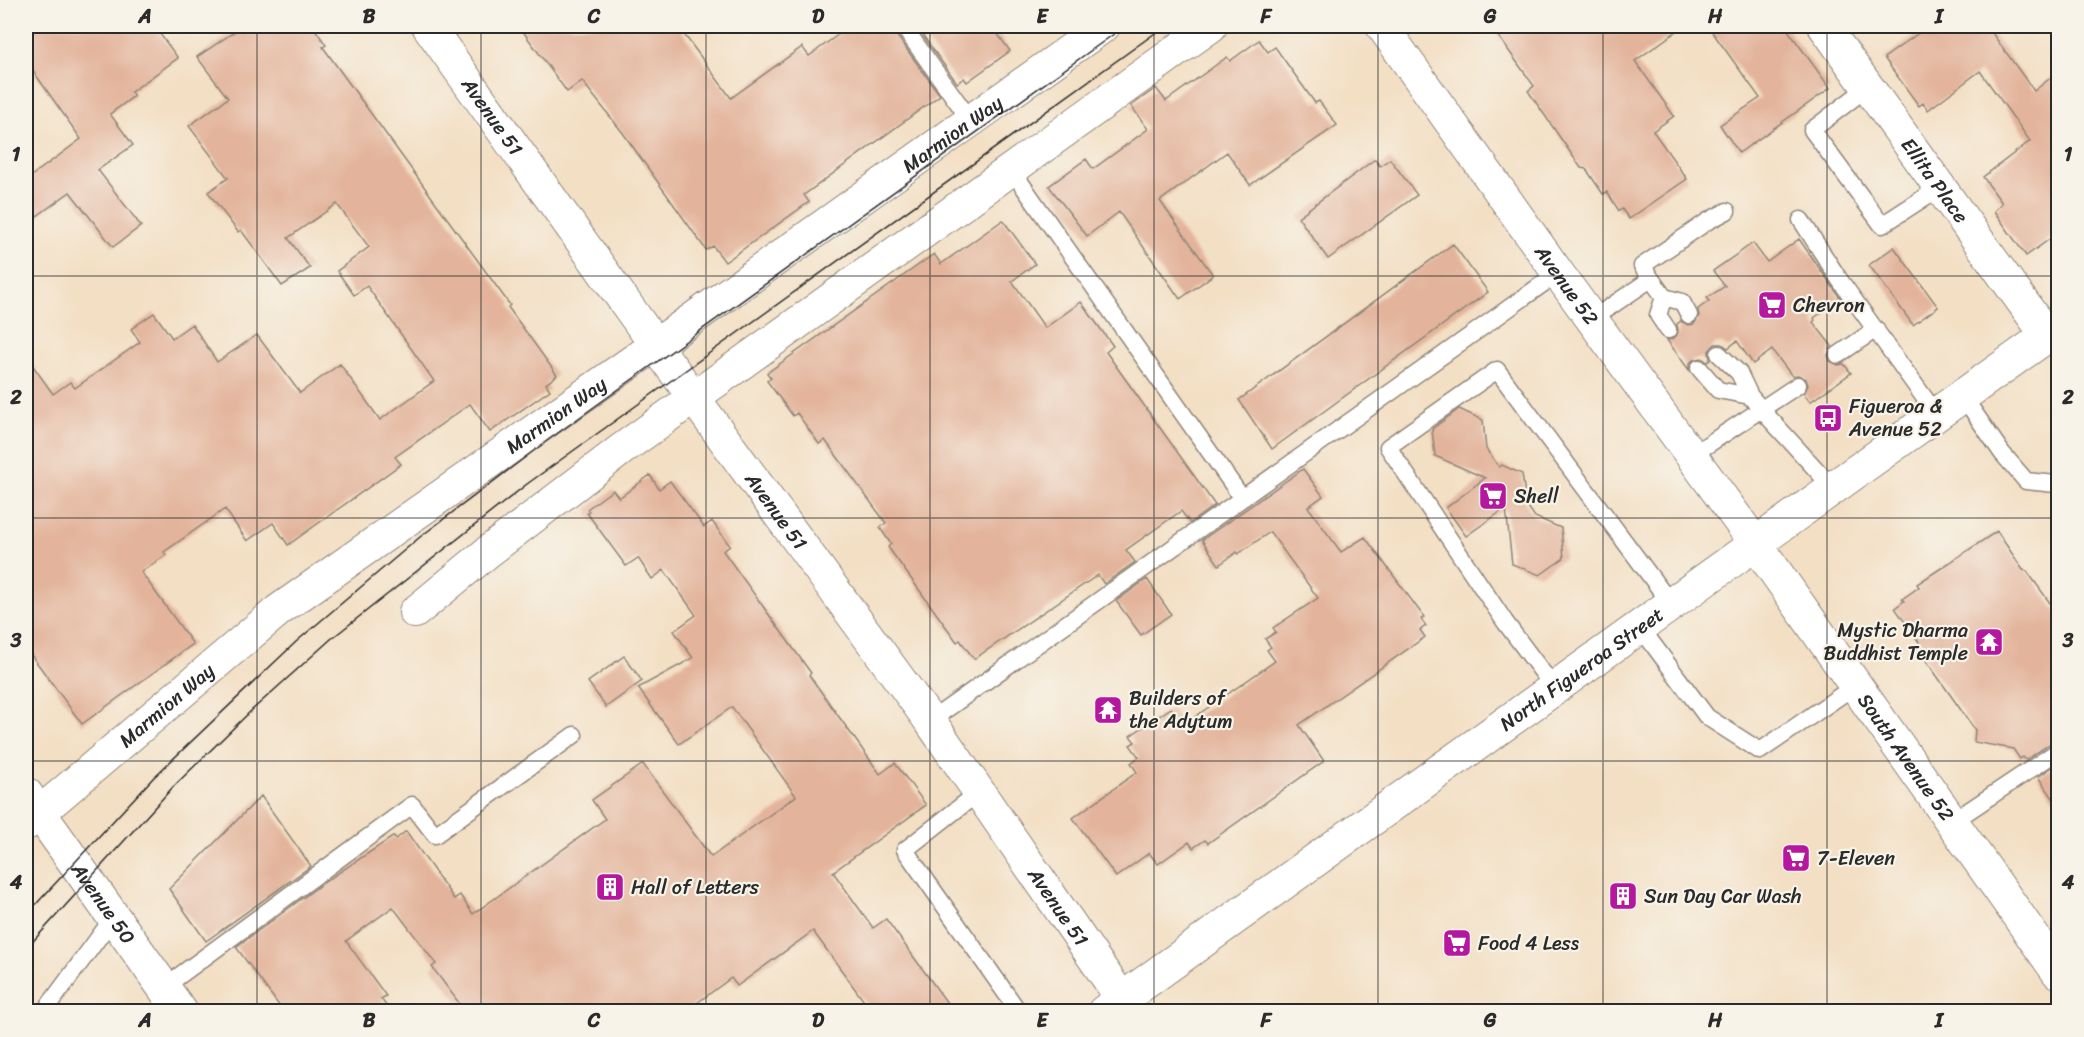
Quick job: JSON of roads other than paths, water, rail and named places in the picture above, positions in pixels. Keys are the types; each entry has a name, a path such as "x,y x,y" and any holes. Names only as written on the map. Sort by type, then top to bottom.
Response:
{"main road":[{"name":"North Figueroa Street","path":"1113,1005 1962,395 2055,338"},
{"name":"South Avenue 52","path":"1755,543 2058,972"},
{"name":"Avenue 50","path":"30,811 173,999"}],"street":[{"name":"Avenue 51","path":"428,26 656,345 930,721 979,792 1113,1005"},
{"name":"Marmion Way","path":"30,811 76,779 279,610 1104,26"},
{"path":"415,612 489,551 694,396 1211,26"},
{"name":"Avenue 52","path":"1382,26 1755,543"},
{"name":"Ellita Place","path":"1824,26 1939,188 2055,338"}],"lane":[{"path":"903,26 970,121"},
{"path":"1868,87 1812,130 1882,225 1939,188"},
{"path":"1011,169 1242,498"},
{"path":"1592,319 1708,221 1727,211"},
{"path":"1801,220 1936,414"},
{"path":"1647,272 1664,297 1682,302 1689,315"},
{"path":"930,721 1558,273"},
{"path":"1664,297 1658,315 1668,330"},
{"path":"1838,354 1876,329"},
{"path":"1719,354 1739,373 1756,402 1833,488"},
{"path":"1699,368 1718,390 1756,402"},
{"path":"1555,689 1505,622 1388,447 1497,370 1671,604"},
{"path":"1692,454 1756,402 1798,385"},
{"path":"1962,395 2002,453 2026,481 2056,484 2058,487"},
{"path":"1640,627 1707,717 1760,751 1856,686"},
{"path":"173,999 412,805 435,835 574,735"},
{"path":"1952,822 2058,751"},
{"path":"979,792 905,850 1019,1011"},
{"path":"44,1011 113,918"}],"tram line":[{"path":"26,915 153,778 297,641 420,537 548,440 1125,26"},
{"path":"26,949 173,787 252,710 331,639 527,484 1165,26"}],"place":[{"name":"Chevron","path":"1772,305"},
{"name":"Figueroa & Avenue 52","path":"1828,418"},
{"name":"Shell","path":"1493,496"},
{"name":"Mystic Dharma Buddhist Temple","path":"1989,642"},
{"name":"Builders of the Adytum","path":"1108,710"},
{"name":"7-Eleven","path":"1796,858"},
{"name":"Hall of Letters","path":"610,887"},
{"name":"Sun Day Car Wash","path":"1623,896"},
{"name":"Food 4 Less","path":"1457,943"}]}
